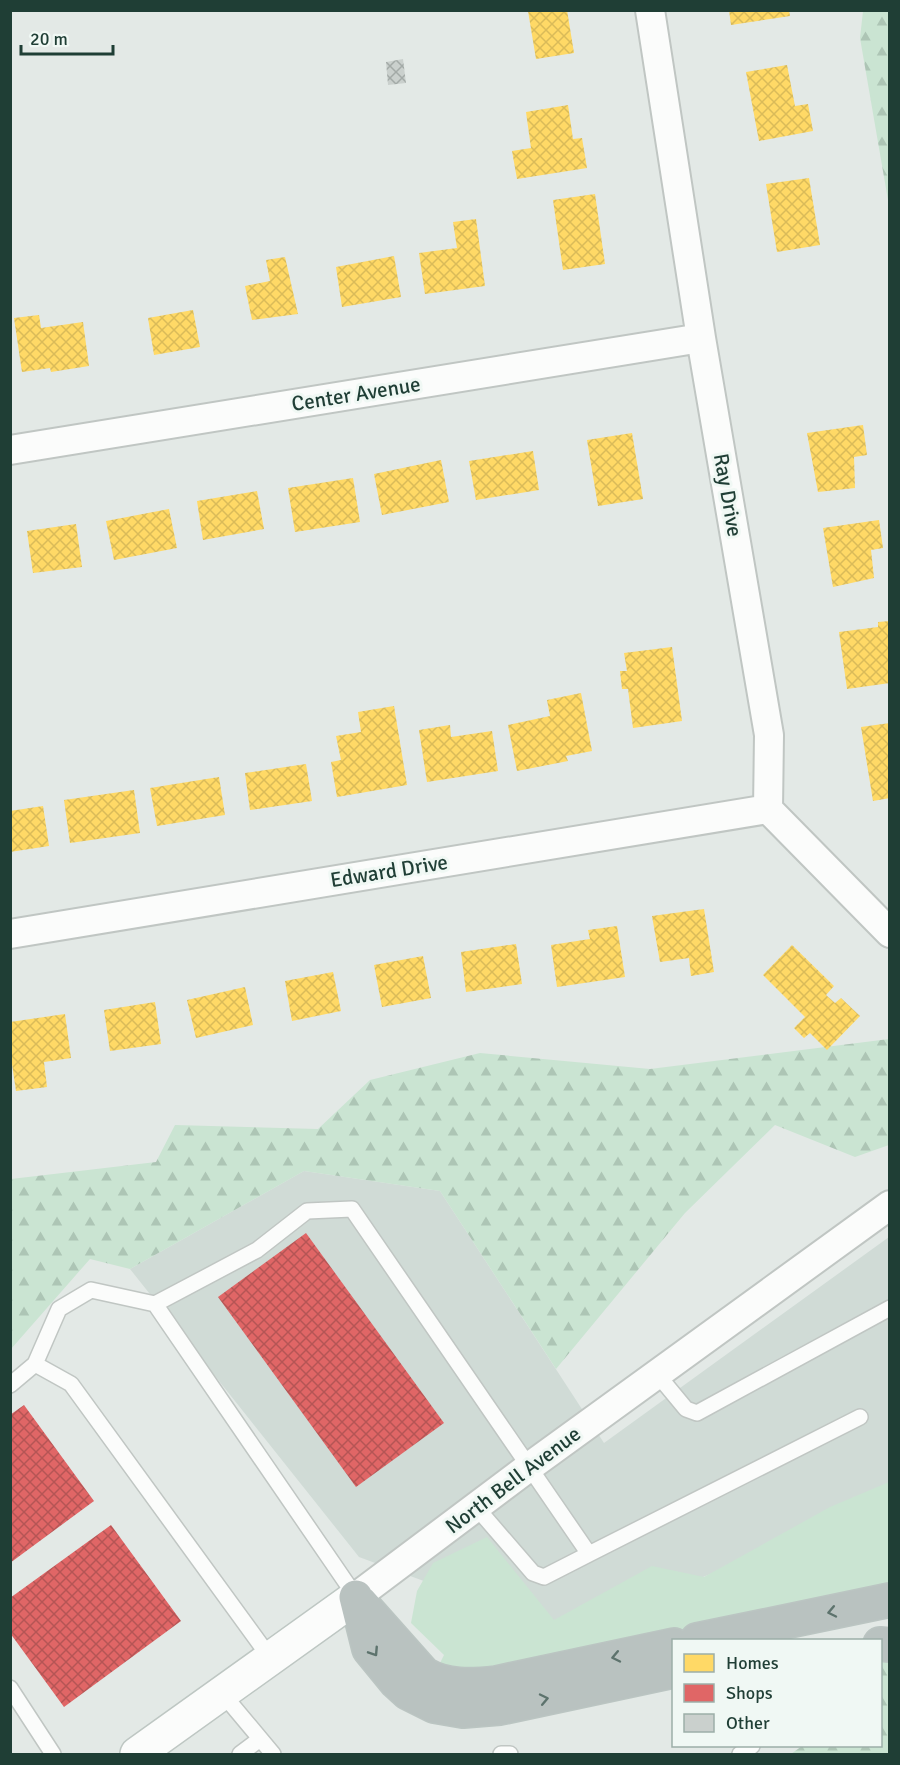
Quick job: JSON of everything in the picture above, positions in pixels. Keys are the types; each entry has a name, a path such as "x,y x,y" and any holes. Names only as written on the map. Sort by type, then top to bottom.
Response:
{"highway":[{"path":"356,1597 424,1674 451,1684 496,1683 672,1645"},
{"path":"356,1597 369,1649 408,1694 434,1706 463,1711 500,1708 672,1671"},
{"path":"706,1639 890,1600"}],"street":[{"name":"Ray Drive","path":"650,10 701,338 769,735 768,808"},
{"name":"Center Avenue","path":"10,450 701,338"},
{"path":"768,808 890,933"},
{"name":"Edward Drive","path":"10,934 768,808"},
{"name":"North Bell Avenue","path":"137,1755 356,1597 529,1467 890,1204"}],"lane":[{"path":"10,1385 35,1364 59,1309 91,1290 155,1304 257,1250 307,1211 352,1209 589,1554"},
{"path":"155,1304 356,1597"},
{"path":"657,1374 686,1409 697,1413 890,1308"},
{"path":"35,1364 71,1384 271,1659"},
{"path":"476,1507 533,1574 544,1577 860,1417"},
{"path":"10,1688 53,1755"},
{"path":"222,1693 273,1755"},
{"path":"240,1755 260,1739"},
{"path":"501,1755 510,1755"}],"shaded area":[{"path":"304,1171 440,1191 604,1443 889,1237 889,1502 564,1633 359,1557 130,1269"}],"green space":[{"path":"863,11 889,11 889,206 860,38"},
{"path":"889,1039 889,1145 855,1157 775,1125 685,1213 556,1369 440,1191 304,1171 130,1269 90,1259 11,1349 11,1179 156,1162 175,1125 318,1129 370,1080 480,1053 650,1069"},
{"path":"889,1482 889,1590 599,1651 468,1671 440,1663 444,1655 411,1623 417,1591 433,1563 487,1537 554,1620 652,1566 704,1577 830,1507"},
{"path":"882,1649 889,1651 889,1754 791,1754 801,1747 882,1747"}],"building: Homes":[{"path":"567,10 574,53 536,59 528,11"},
{"path":"729,10 789,10 790,16 731,25"},
{"path":"787,65 795,106 808,104 813,131 759,141 746,72"},
{"path":"568,105 573,139 582,138 587,168 517,179 512,151 531,148 526,112"},
{"path":"809,178 820,245 777,252 766,184"},
{"path":"595,194 605,264 563,270 553,200"},
{"path":"476,219 485,286 425,294 419,253 457,248 453,222"},
{"path":"394,256 401,297 342,307 336,267"},
{"path":"285,257 298,314 252,320 245,286 270,281 266,260"},
{"path":"193,310 200,347 154,355 148,318"},
{"path":"39,315 41,328 83,322 89,366 51,372 50,368 22,372 14,318"},
{"path":"863,425 867,455 854,457 855,488 818,492 807,433"},
{"path":"632,433 643,499 598,506 587,440"},
{"path":"533,451 539,490 476,500 469,461"},
{"path":"441,460 449,502 382,515 374,474"},
{"path":"353,478 360,522 295,532 288,488"},
{"path":"257,491 264,529 203,540 197,501"},
{"path":"169,509 177,548 114,560 106,521"},
{"path":"879,520 883,548 871,550 874,578 833,587 823,528"},
{"path":"76,524 82,567 33,573 27,531"},
{"path":"890,621 890,683 847,689 839,632 878,627 878,622"},
{"path":"672,647 682,721 633,728 628,689 622,689 620,671 627,671 624,653"},
{"path":"581,693 592,751 566,756 568,761 517,771 508,725 550,716 547,700"},
{"path":"394,706 407,785 337,797 331,762 341,760 336,736 361,732 358,712"},
{"path":"890,723 890,798 873,801 861,727"},
{"path":"450,725 451,737 492,731 498,771 427,782 419,730"},
{"path":"306,764 312,801 250,810 245,773"},
{"path":"219,777 225,815 157,826 150,788"},
{"path":"134,790 140,833 70,843 64,800"},
{"path":"43,806 49,846 10,852 10,811"},
{"path":"704,909 714,972 691,976 689,958 660,962 652,916"},
{"path":"617,926 625,977 557,987 551,945 590,939 588,930"},
{"path":"516,944 522,984 466,992 461,952"},
{"path":"792,945 834,986 826,995 835,1003 841,998 860,1016 827,1050 810,1033 804,1038 794,1028 805,1017 763,975"},
{"path":"423,956 431,998 382,1007 374,965"},
{"path":"333,972 341,1011 292,1021 285,981"},
{"path":"245,987 253,1025 196,1038 187,1000"},
{"path":"155,1002 161,1044 110,1051 104,1010"},
{"path":"65,1014 71,1058 44,1062 47,1087 16,1091 10,1051 10,1022"}],"building: Shops":[{"path":"306,1233 444,1423 356,1487 218,1297"},
{"path":"24,1405 94,1501 10,1563 10,1415"},
{"path":"111,1525 181,1621 64,1707 10,1633 10,1598"}],"building: Other":[{"path":"403,59 406,83 388,85 386,62"}]}
